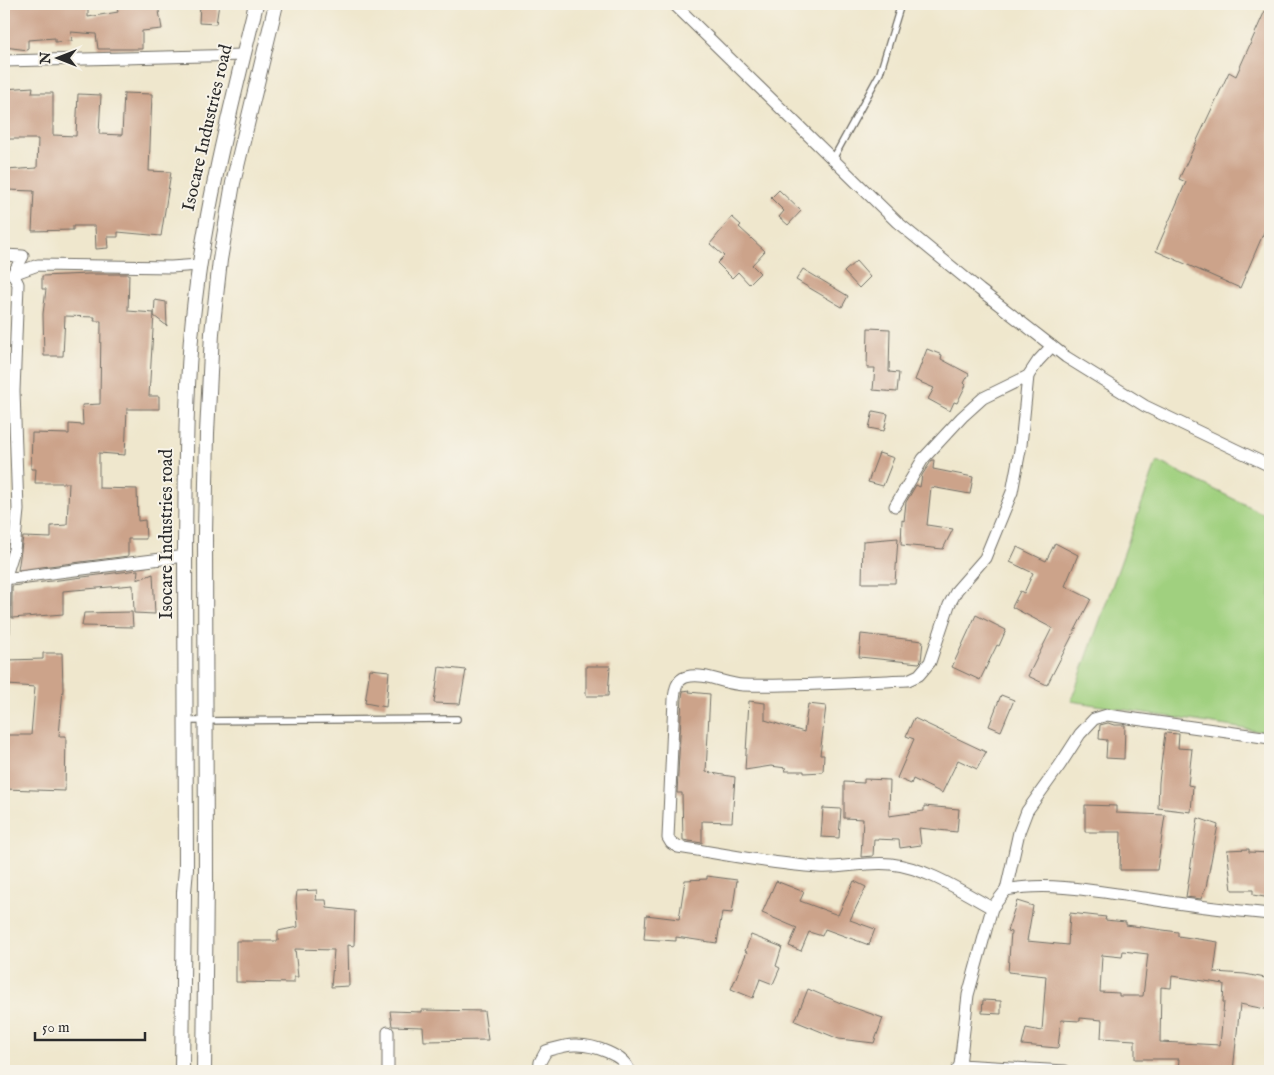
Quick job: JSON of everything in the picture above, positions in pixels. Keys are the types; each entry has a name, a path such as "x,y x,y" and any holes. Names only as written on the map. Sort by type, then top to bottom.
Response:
{"street":[{"name":"Isocare Industries road","path":"182,1071 184,892 186,869 185,556 187,401 199,265 214,180 256,4"},
{"name":"Isocare Industries road","path":"204,1071 205,534 207,433 213,324 220,260 233,183 276,4"},
{"path":"674,4 735,61 897,222 1066,357 1145,406 1270,466"},
{"path":"4,60 244,54"},
{"path":"4,255 23,256 13,274"},
{"path":"13,274 38,265 170,267 199,265"},
{"path":"4,632 4,579 14,550 18,510 14,391 18,284 13,274"},
{"path":"992,908 950,885 914,870 891,864 820,868 731,856 678,847 671,843 668,838 674,699 680,680 688,677 703,677 740,685 818,685 908,680 919,675 930,662 949,605 957,590 985,558 1012,492 1021,445 1028,376 1038,361 1052,346"},
{"path":"895,506 923,459 962,417 983,398 1028,376"},
{"path":"4,579 185,556"},
{"path":"1065,1071 965,1069 968,994 992,908 1006,890 1019,832 1027,811 1080,734 1094,719 1106,715 1270,738"},
{"path":"1006,890 1023,886 1100,892 1218,910 1270,914"},
{"path":"388,1032 388,1071"},
{"path":"539,1071 540,1062 546,1051 558,1047 578,1045 606,1051 618,1057 629,1071"}],"lane":[{"path":"833,160 880,73 901,4"},
{"path":"185,721 457,719"}],"green space":[{"path":"1157,461 1270,517 1270,733 1071,701"}],"building":[{"path":"4,4 88,4 88,17 118,12 117,8 131,4 158,5 162,29 142,31 142,49 98,49 96,34 71,32 72,41 55,42 55,38 28,40 28,50 4,47"},
{"path":"200,4 219,4 216,24 199,23"},
{"path":"1268,4 1270,4 1270,218 1240,288 1156,251 1186,182 1179,179 1229,72 1236,76"},
{"path":"33,87 32,93 53,93 53,135 76,136 78,94 101,95 99,134 122,135 124,93 152,94 149,171 171,172 161,236 118,232 118,237 107,237 108,248 96,249 95,226 73,226 73,230 32,231 34,191 7,190 5,170 37,168 38,139 4,139 4,89"},
{"path":"779,190 801,211 788,225 779,217 784,211 771,198"},
{"path":"732,217 741,225 739,227 765,251 752,265 760,273 749,284 738,272 732,278 717,263 724,256 710,244"},
{"path":"856,261 870,277 859,288 844,272"},
{"path":"803,269 848,296 842,307 796,280"},
{"path":"129,274 128,311 154,313 149,396 159,396 159,409 127,409 125,455 99,453 99,488 137,489 138,521 145,520 146,539 128,539 128,556 18,570 23,537 51,538 51,526 67,525 69,483 35,483 36,469 31,469 32,433 69,434 69,424 83,425 82,405 100,404 101,321 94,321 95,317 65,316 63,356 44,356 43,314 46,289 42,289 42,276"},
{"path":"155,300 166,302 167,326 154,316"},
{"path":"868,328 890,329 889,372 899,373 897,392 873,390 875,368 867,368"},
{"path":"927,349 942,355 941,359 969,374 957,403 954,402 950,411 928,399 934,388 915,380"},
{"path":"873,411 888,414 884,431 869,428"},
{"path":"879,453 894,458 883,486 868,482"},
{"path":"932,460 934,460 933,469 973,477 970,494 931,487 927,525 953,529 943,549 901,545 902,520 904,521 906,502 916,485 920,487 922,475"},
{"path":"898,538 895,583 862,583 863,541"},
{"path":"1055,543 1078,555 1065,586 1091,599 1047,685 1028,676 1052,628 1012,607 1020,591 1024,593 1033,573 1010,562 1017,547 1046,561"},
{"path":"138,570 137,580 153,574 155,614 134,613 133,585 63,591 63,614 12,618 12,586"},
{"path":"132,612 133,627 82,626 84,613"},
{"path":"976,615 1006,630 980,680 952,667"},
{"path":"861,634 923,641 921,661 919,663 859,657"},
{"path":"43,653 62,653 63,689 59,736 66,736 65,791 4,789 4,735 31,735 35,687 8,685 8,660 43,659"},
{"path":"586,666 610,666 608,696 586,696"},
{"path":"439,667 466,670 460,704 434,703"},
{"path":"370,669 389,671 386,707 365,703"},
{"path":"690,690 689,692 710,694 706,772 735,777 732,822 702,821 702,843 683,840 682,793 677,793 682,697 683,691"},
{"path":"1001,695 1014,700 1001,731 989,726"},
{"path":"749,701 765,703 765,720 804,732 808,704 826,706 820,755 824,755 823,772 785,771 786,768 771,766 745,770"},
{"path":"914,718 986,752 977,769 958,760 942,793 913,779 911,784 897,778 914,739 906,736"},
{"path":"1108,723 1125,725 1124,759 1106,758 1107,740 1099,739 1100,725"},
{"path":"1165,733 1179,734 1178,748 1192,749 1188,785 1193,786 1191,812 1158,808"},
{"path":"864,779 890,780 889,816 924,811 924,806 959,809 957,832 919,828 921,845 900,848 899,840 874,839 873,856 861,857 863,819 844,818 844,782 864,783"},
{"path":"1085,805 1116,806 1116,813 1165,815 1157,870 1120,870 1121,832 1085,832"},
{"path":"823,808 841,809 839,838 821,837"},
{"path":"1198,818 1218,825 1206,887 1201,899 1186,897"},
{"path":"1249,849 1249,852 1270,853 1270,898 1253,895 1253,890 1232,890 1227,850"},
{"path":"707,876 737,880 732,913 722,912 717,943 676,937 676,941 644,939 646,915 679,919 685,880 707,879"},
{"path":"776,881 804,892 800,901 838,915 854,881 866,887 850,920 875,929 869,945 825,929 822,936 809,932 801,951 789,946 797,928 762,913"},
{"path":"317,890 316,900 326,900 327,908 355,911 354,946 348,945 349,986 331,987 334,950 295,949 298,977 294,977 294,983 236,982 236,941 278,941 278,931 298,927 297,891"},
{"path":"1017,901 1033,906 1027,941 1068,945 1070,913 1106,917 1105,920 1126,922 1126,925 1178,932 1178,936 1218,942 1214,972 1245,974 1270,979 1270,1010 1240,1004 1233,1071 1178,1070 1179,1059 1135,1059 1135,1040 1101,1038 1102,1020 1080,1018 1080,1021 1061,1020 1058,1048 1022,1045 1026,1028 1042,1031 1046,976 1008,972 1011,932 1007,931","holes":["1123,951 1148,954 1143,996 1119,996 1119,993 1100,992 1102,955 1122,957","1172,976 1224,984 1220,1045 1160,1042 1161,987 1171,988"]},
{"path":"751,935 782,947 776,966 780,968 773,984 760,979 753,998 731,989 747,952 745,951"},
{"path":"808,989 883,1018 874,1043 839,1039 795,1021"},
{"path":"983,1000 1001,1001 1001,1014 982,1013"},
{"path":"422,1010 484,1011 488,1040 424,1041 423,1027 392,1026 390,1011 422,1012"}]}
